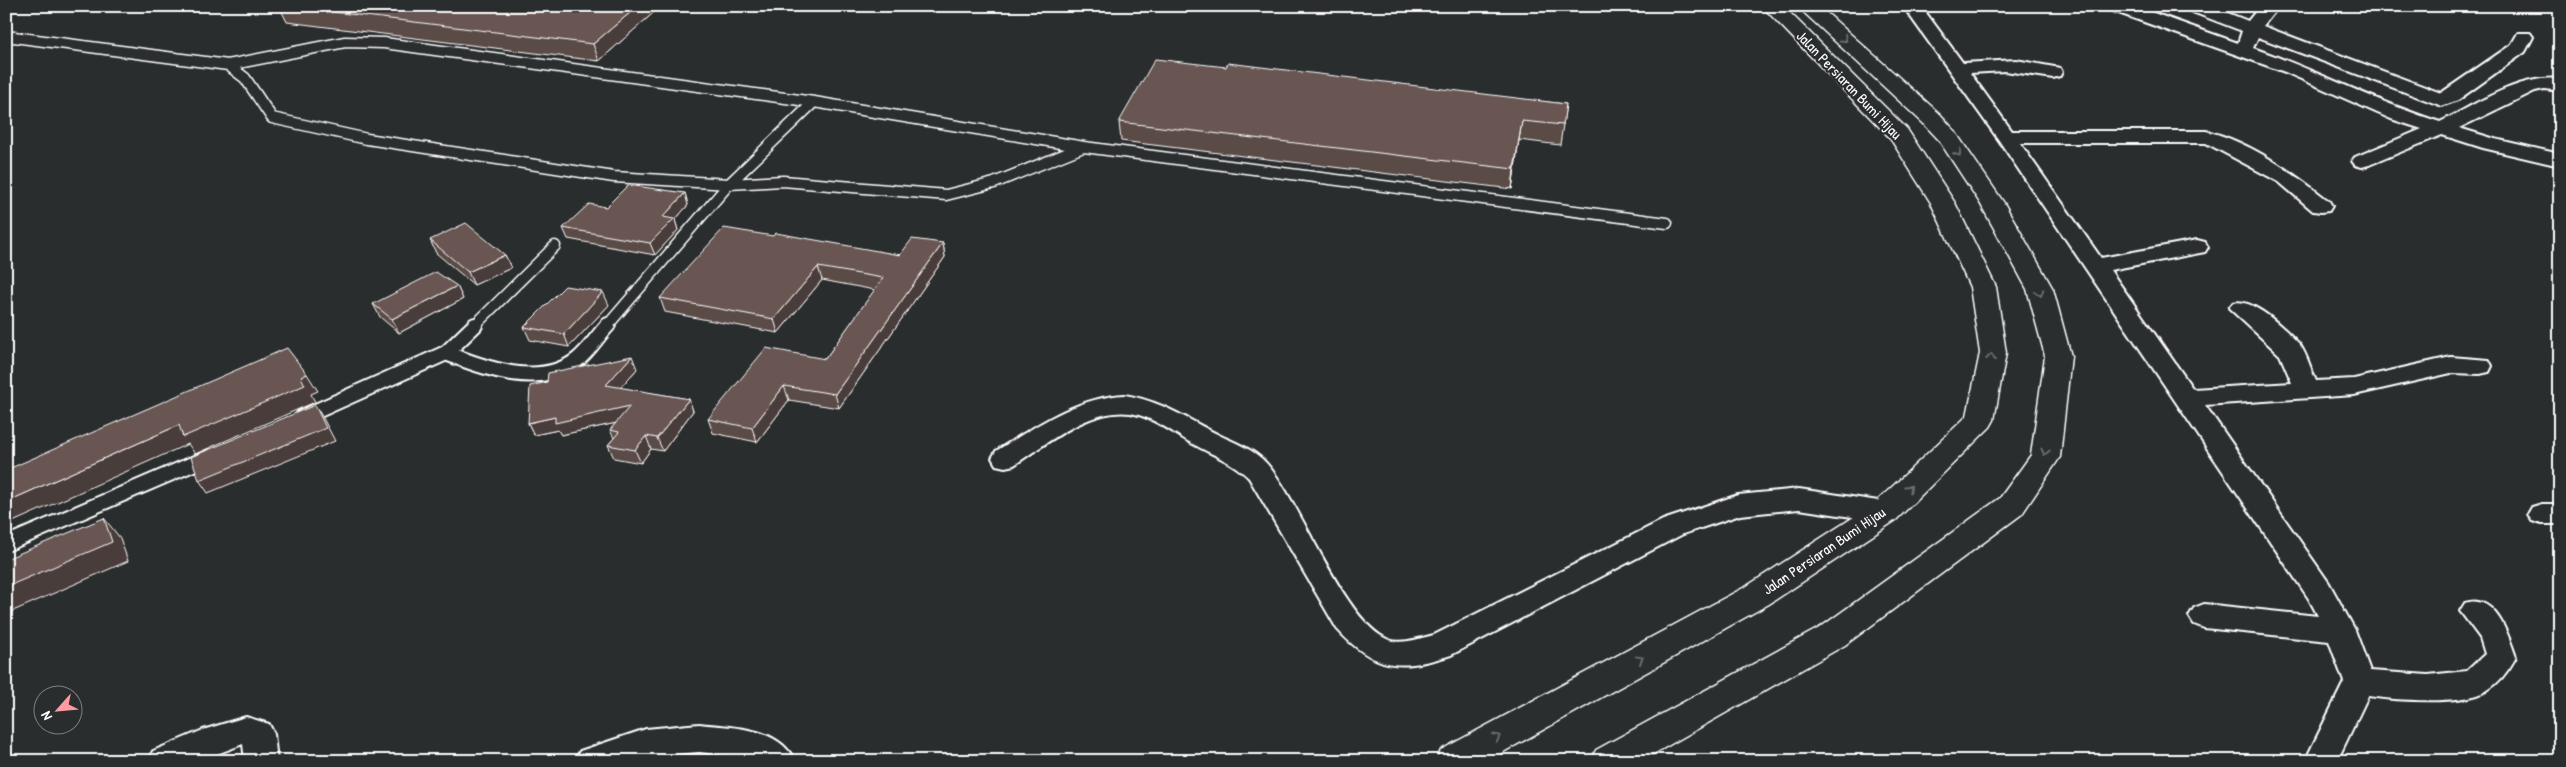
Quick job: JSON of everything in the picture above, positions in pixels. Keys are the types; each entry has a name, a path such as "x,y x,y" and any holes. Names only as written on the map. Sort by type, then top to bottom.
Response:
{"main road":[{"name":"Jalan Persiaran Bumi Hijau","path":"1454,761 1758,595 1885,512 1980,420 1993,353 1983,287 1943,203 1899,134 1772,6"},
{"name":"Jalan Persiaran Bumi Hijau","path":"1609,761 1833,636 2011,506 2045,457 2058,356 2040,289 1992,203 1946,135 1932,119 1807,6"}],"street":[{"path":"1912,6 2187,398 2319,591 2340,630 2360,682 2321,761"},
{"path":"2116,6 2292,68 2398,115 2490,144 2560,160"},
{"path":"2193,6 2442,100 2451,96 2518,48 2524,37"},
{"path":"2246,51 2250,29 2270,6"},
{"path":"1956,70 2003,64 2029,66 2053,72"},
{"path":"2362,161 2440,129 2528,87 2544,83 2560,85"},
{"path":"2006,138 2206,138 2218,140 2286,178 2321,206"},
{"path":"2094,266 2197,247"},
{"path":"2241,308 2264,325 2291,351 2308,391"},
{"path":"2187,398 2308,391 2354,386 2451,365 2480,366"},
{"path":"1006,458 1066,420 1096,409 1123,403 1148,409 1172,419 1213,444 1239,455 1258,471 1331,594 1360,635 1379,650 1400,655 1440,646 1673,526 1738,505 1799,499 1885,512"},
{"path":"2360,682 2396,687 2428,688 2474,683 2490,670 2501,657 2493,633 2475,610"},
{"path":"2204,616 2340,630"},
{"path":"164,761 214,740 246,730 258,734 261,761"},
{"path":"591,761 646,743 699,738 757,745 779,761"}],"lane":[{"path":"6,36 228,65 345,42 384,43 814,102 1084,147 1667,223"},
{"path":"228,65 245,78 272,118 368,139 614,177 729,184 783,181 946,195 994,183 1084,147"},
{"path":"446,353 480,366 511,374 549,372 577,360 729,184 814,102"},
{"path":"288,423 446,353 555,246"},
{"path":"6,544 225,450"}],"building":[{"path":"284,6 638,6 593,44"},
{"path":"1155,59 1226,67 1228,63 1566,104 1563,125 1522,121 1514,169 1119,122"},
{"path":"628,185 685,193 663,217 674,219 650,243 563,228 589,204 606,207"},
{"path":"466,223 505,255 468,272 430,240"},
{"path":"724,228 773,236 776,233 900,255 912,239 943,243 835,394 784,386 752,428 708,419 766,348 825,359 883,278 818,267 774,319 660,298"},
{"path":"436,272 457,286 392,319 373,304"},
{"path":"565,286 603,292 564,334 524,327"},
{"path":"287,348 307,374 301,377 305,385 183,437 179,425 6,502 6,470"},
{"path":"632,356 606,385 689,399 657,438 646,436 635,450 608,445 619,432 610,430 630,406 555,423 555,417 528,423 530,386 547,382 548,373"},
{"path":"315,405 326,428 199,480 191,457"},
{"path":"104,518 112,542 6,587 6,559"}]}
